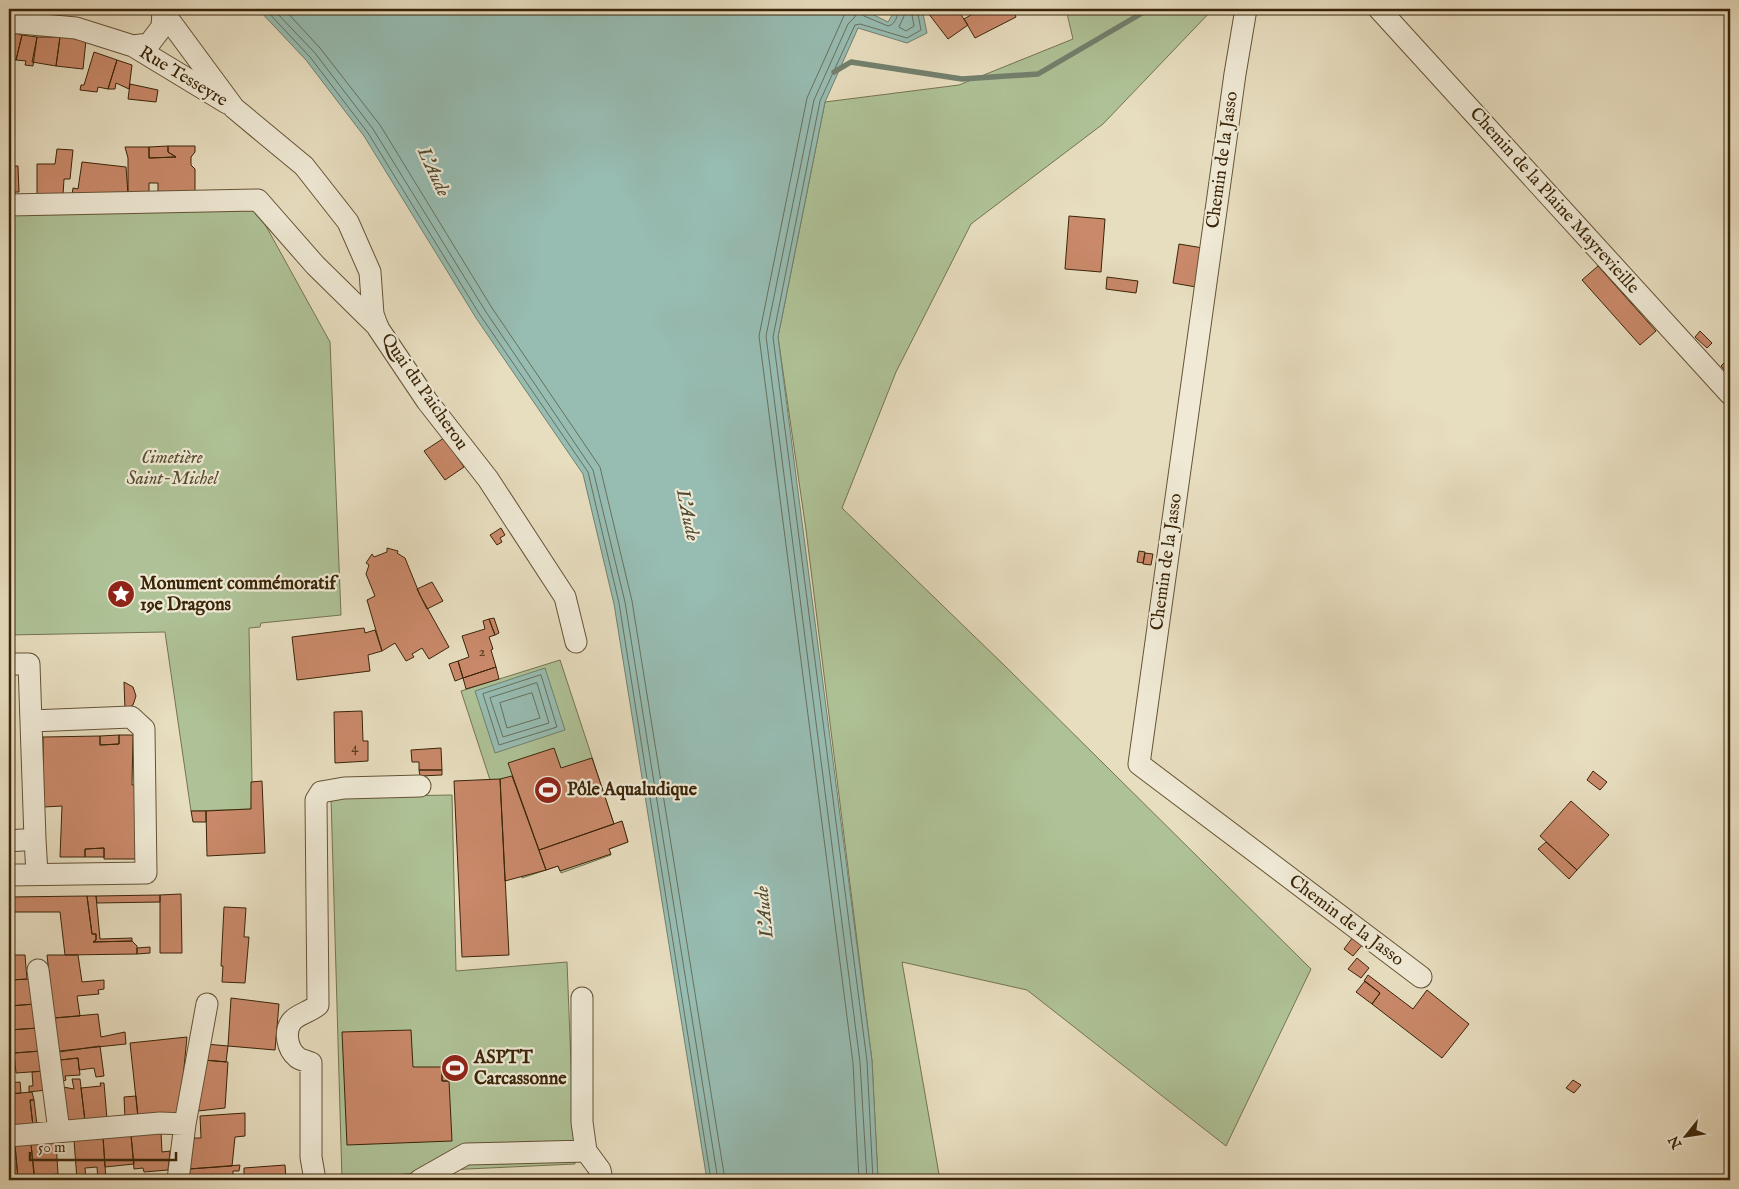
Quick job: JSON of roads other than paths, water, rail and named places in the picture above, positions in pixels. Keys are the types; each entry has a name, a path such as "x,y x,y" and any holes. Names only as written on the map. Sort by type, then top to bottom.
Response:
{"street":[{"name":"Chemin de la Jasso","path":"1246,9 1235,74 1139,764 1421,977"},
{"name":"Chemin de la Plaine Mayrevieille","path":"1378,9 1730,394"},
{"name":"Rue Tesseyre","path":"133,46 149,44 162,27 162,10"},
{"name":"Quai du Paicherou","path":"162,10 234,108 304,166 348,222 370,272 373,314 378,328 426,401 488,479 565,597 576,642"},
{"name":"Rue Tesseyre","path":"9,22 76,28 133,46 234,108"},
{"path":"9,205 258,200 315,265 378,328"},
{"path":"9,664 29,664 34,838 37,874"},
{"path":"9,875 146,873 144,729 131,717 31,721"},
{"path":"315,1180 310,1157 311,1063 297,1057 290,1048 286,1032 292,1021 311,1012 318,1005 316,800 321,792 344,788 420,786"},
{"path":"9,841 34,838"},
{"path":"38,970 59,1131"},
{"path":"582,998 582,1122 586,1151 600,1170 602,1180"},
{"path":"178,1180 185,1124 207,1004"},
{"path":"9,1136 160,1122 185,1124"},
{"path":"420,1180 466,1154 586,1151"}],"water":[{"name":"L'Aude","path":"258,9 867,9 866,11 888,22 894,12 890,9 922,9 927,33 907,43 858,28 825,102 778,337 872,1061 878,1180 707,1180 614,604 583,474 476,318 364,136 306,60"},
{"path":"545,668 565,730 495,753 475,691"}],"waterway":[{"path":"834,72 851,62 962,79 1038,74 1149,9"}],"place":[{"name":"Monument commémoratif 19e Dragons","path":"121,594"},
{"name":"Pôle Aqualudique","path":"548,790"},
{"name":"ASPTT Carcassonne","path":"455,1068"}],"park label":[{"name":"Cimetière Saint-Michel","path":"172,468"}]}
